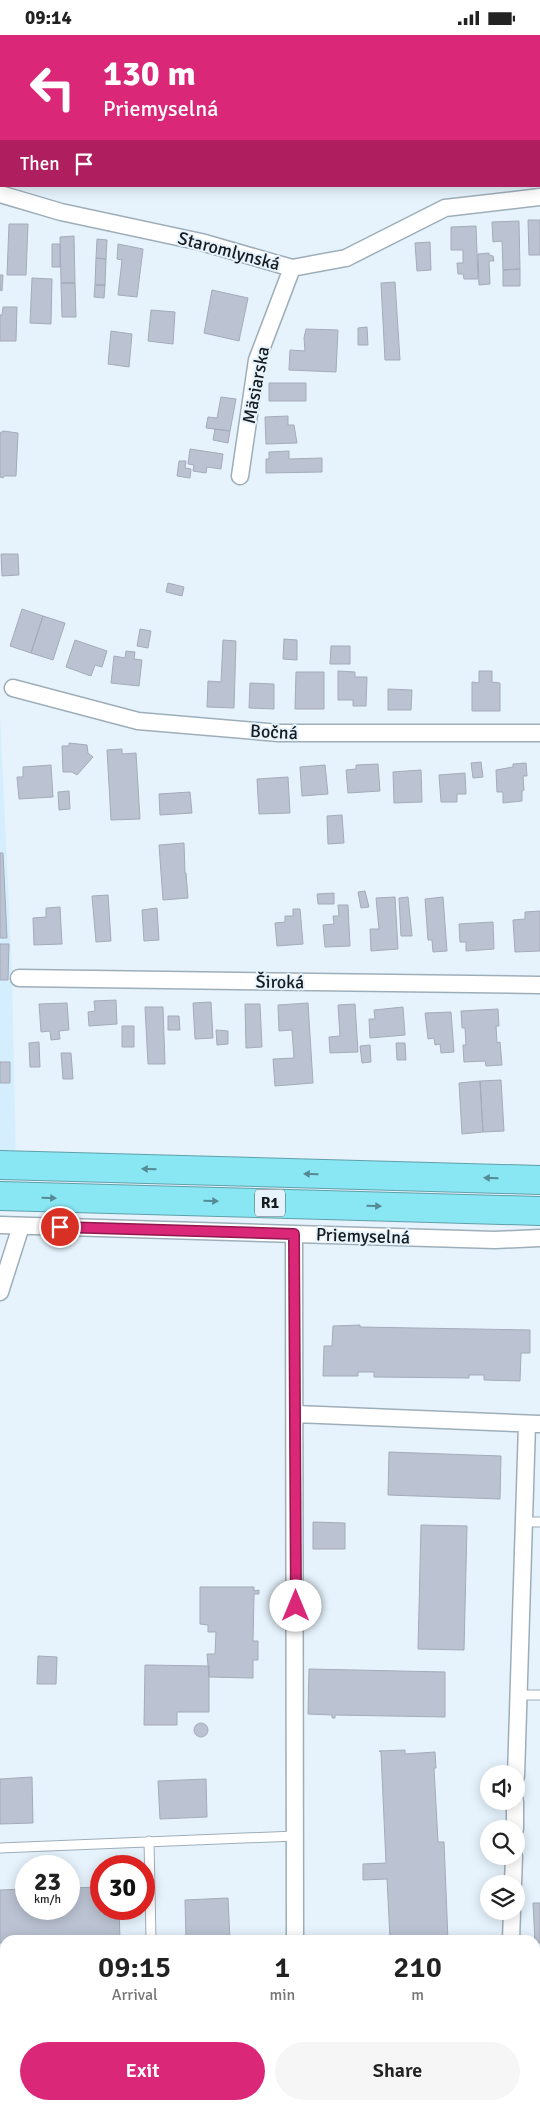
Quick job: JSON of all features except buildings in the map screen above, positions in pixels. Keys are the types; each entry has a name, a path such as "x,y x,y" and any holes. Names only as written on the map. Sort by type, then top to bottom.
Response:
{"highway":[{"name":"R1","path":"0,1165 540,1180"},
{"name":"R1","path":"0,1197 540,1211"}],"street":[{"name":"Staromlynská","path":"0,194 61,212 201,242 292,268 346,258 445,208 540,197"},
{"name":"Mäsiarska","path":"240,476 257,360 292,268"},
{"name":"Bočná","path":"13,688 138,721 279,733 540,733"},
{"name":"Široká","path":"19,979 540,985"},
{"name":"Priemyselná","path":"0,1225 495,1240 540,1238"},
{"path":"0,1292 21,1226"},
{"path":"294,1234 296,1414 295,1935"},
{"name":"Priemyselná","path":"495,1240 540,1248"},
{"path":"296,1414 534,1424 532,1522 519,1695 516,1765"},
{"path":"511,1935 512,1920"}],"lane":[{"path":"519,1695 540,1695"},
{"path":"0,1848 295,1836"},
{"path":"149,1841 151,1935"}],"shaded area":[{"path":"0,714 12,971 16,1165 0,1164"}],"route":[{"path":"60,1227 294,1234 296,1606"}]}
